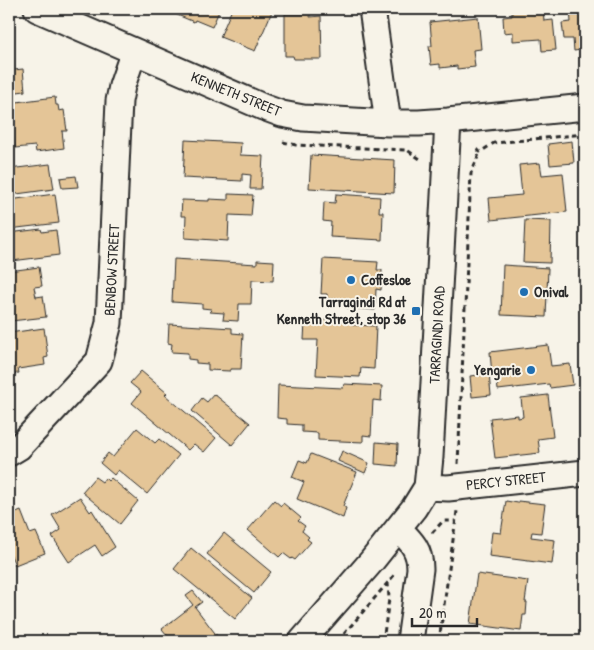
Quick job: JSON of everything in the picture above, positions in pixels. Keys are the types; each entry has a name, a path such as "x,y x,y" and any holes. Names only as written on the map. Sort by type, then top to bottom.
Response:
{"street":[{"name":"KENNETH STREET","path":"37,9 282,114 303,118 388,123 448,121"},
{"path":"372,9 388,123"},
{"name":"BENBOW STREET","path":"9,453 19,447 99,362 109,323 119,101 134,51"},
{"path":"448,121 585,108"},
{"name":"TARRAGINDI ROAD","path":"302,641 399,529 427,487 431,449 448,121"},
{"name":"PERCY STREET","path":"427,487 448,488 585,473"},
{"path":"399,529 415,547 420,563 410,641"}],"path":[{"path":"458,474 471,173 480,152 494,143 585,134"},
{"path":"283,142 296,145 407,150 420,159"},
{"path":"476,149 480,152"},
{"path":"439,641 457,504"},
{"path":"443,521 456,521"},
{"path":"338,641 388,583 389,599 383,641"}],"building":[{"path":"177,9 220,9 212,27 175,14"},
{"path":"232,9 273,9 255,51 220,37"},
{"path":"543,9 544,21 553,20 556,50 542,51 541,39 513,41 513,32 504,33 503,17 512,16 512,10"},
{"path":"570,9 585,9 585,55 581,55 581,50 574,51 573,39 564,39 562,23 571,22"},
{"path":"285,14 310,14 310,17 321,16 322,59 294,59 293,56 285,56"},
{"path":"478,17 481,49 473,50 475,67 457,69 457,66 440,68 440,64 431,65 429,46 432,46 430,22"},
{"path":"9,58 13,58 14,70 23,69 25,91 9,93"},
{"path":"55,97 59,111 64,110 67,131 62,131 64,148 36,152 35,146 15,148 9,103"},
{"path":"185,140 241,143 240,155 263,156 261,189 250,189 251,175 242,174 242,181 183,178"},
{"path":"572,141 574,163 550,165 548,144"},
{"path":"311,155 395,160 394,193 309,188"},
{"path":"540,163 542,175 563,173 567,212 491,220 489,198 522,195 519,165"},
{"path":"50,164 54,189 9,195 9,169"},
{"path":"76,176 78,187 62,188 60,178"},
{"path":"55,194 59,223 9,229 9,200"},
{"path":"228,194 253,195 251,216 229,215 228,241 185,238 186,216 181,216 182,200 228,200"},
{"path":"336,194 380,197 379,212 383,212 382,240 330,237 331,222 323,221 324,202 335,203"},
{"path":"525,220 551,221 550,263 523,262"},
{"path":"41,229 42,232 56,230 59,255 12,261 9,233"},
{"path":"174,259 257,264 257,260 274,261 273,281 252,280 251,304 239,304 238,321 223,320 224,313 210,312 211,309 202,308 202,304 172,302"},
{"name":"Coffesloe","path":"323,259 378,262 377,270 382,270 381,290 376,289 375,310 347,308 348,300 327,299 327,294 321,294"},
{"name":"Onival","path":"503,265 548,268 546,317 501,315"},
{"path":"39,267 42,286 34,287 36,297 43,296 46,317 11,321 9,271"},
{"path":"323,320 353,322 352,325 376,326 374,369 361,368 360,377 316,375 318,340 304,340 305,321 322,322"},
{"path":"169,324 232,328 232,333 243,334 241,369 230,369 230,371 208,370 208,364 196,363 196,360 188,359 188,353 171,352 172,344 168,343"},
{"path":"44,328 48,357 44,358 45,365 18,369 19,373 9,374 9,333"},
{"name":"Yengarie","path":"548,345 551,366 570,364 573,385 550,388 549,384 498,390 496,374 492,375 490,352"},
{"path":"141,371 167,393 165,395 216,438 204,452 194,444 188,450 132,403 141,392 130,383"},
{"path":"489,374 491,395 472,397 470,376"},
{"path":"344,384 382,386 381,401 373,400 371,436 363,435 363,442 318,440 318,433 302,432 302,425 287,424 287,419 277,418 278,385 343,388"},
{"path":"214,394 250,423 232,445 192,411 202,398 207,402"},
{"path":"548,395 553,437 538,439 540,453 495,458 490,418 518,415 518,418 523,417 521,398"},
{"path":"137,428 155,443 159,439 179,455 147,494 118,470 114,475 100,463 108,453 113,457"},
{"path":"376,442 398,444 397,466 375,464"},
{"path":"342,451 369,463 365,473 338,461"},
{"path":"311,454 357,472 343,506 346,508 343,518 297,499 304,482 292,477 299,460 307,463"},
{"path":"95,477 102,482 105,478 108,481 111,478 138,501 120,524 82,492"},
{"path":"80,497 90,512 92,510 115,547 102,556 95,545 69,562 52,536 61,530 52,515"},
{"path":"274,500 281,506 283,503 301,518 298,521 305,526 302,531 309,537 307,539 311,542 295,560 283,553 279,557 248,530"},
{"path":"506,501 545,504 541,533 532,532 531,537 555,540 552,564 489,556 492,532 501,533"},
{"path":"21,511 30,534 36,532 45,553 15,565 9,554 9,516"},
{"path":"224,533 271,572 254,593 207,554"},
{"path":"191,548 252,598 235,619 174,569"},
{"path":"477,574 528,581 525,602 527,602 526,615 523,615 521,631 470,624"},
{"path":"193,591 202,602 195,607 221,641 172,641 162,629 193,605 186,596"}],"place":[{"name":"Coffesloe","path":"351,280"},
{"name":"Onival","path":"524,292"},
{"name":"Tarragindi Rd at Kenneth Street, stop 36","path":"416,311"},
{"name":"Yengarie","path":"531,370"}]}
